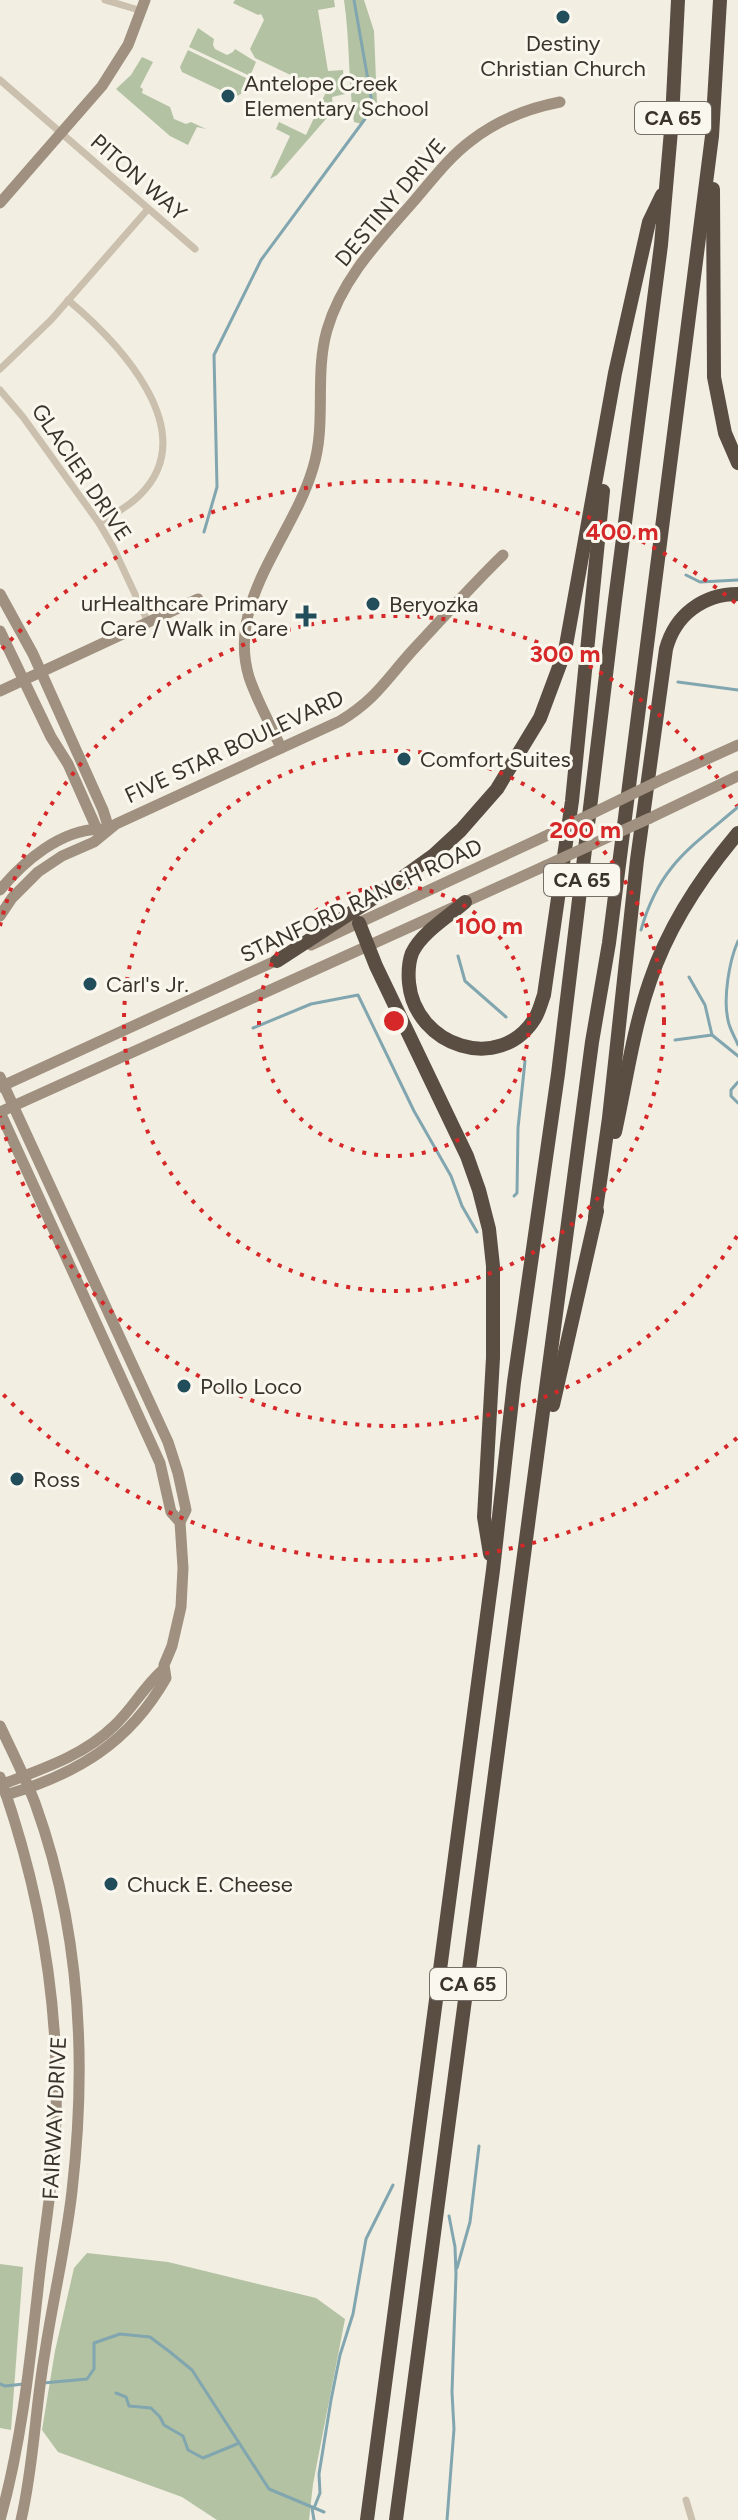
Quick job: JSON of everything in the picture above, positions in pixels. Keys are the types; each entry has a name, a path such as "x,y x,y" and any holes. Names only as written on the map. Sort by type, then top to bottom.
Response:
{"highway":[{"name":"CA 65","path":"367,2520 493,1570 514,1382 571,969 666,188 678,0"},
{"name":"CA 65","path":"396,2520 592,1042 609,943 712,136 720,0"},
{"path":"712,136 713,365 721,418 738,463"},
{"path":"277,961 434,855 482,807 513,765 540,718 565,651 615,373 649,222 666,188"},
{"path":"465,902 416,946 408,966 410,992 420,1017 437,1035 455,1045 476,1050 500,1047 519,1037 535,1018 547,979 572,801 591,621 603,484 603,438"},
{"path":"595,1217 639,845 666,649 672,631 688,611 713,597 738,594"},
{"path":"539,1448 553,1404 641,1013 658,959 698,886 738,833"},
{"path":"359,923 467,1156 489,1229 494,1278 493,1358 484,1517 493,1570"}],"street":[{"path":"0,203 113,71 128,45 144,6 105,0"},
{"name":"PITON WAY","path":"0,80 195,249"},
{"name":"DESTINY DRIVE","path":"281,748 250,679 245,656 246,620 261,580 314,466 320,430 320,364 333,311 365,257 450,158 471,140 509,118 560,102"},
{"path":"0,369 34,337 148,209"},
{"path":"68,300 109,338 136,375 153,400 162,430 161,458 150,482 129,505 99,523"},
{"name":"GLACIER DRIVE","path":"0,390 99,523 148,622"},
{"name":"FIVE STAR BOULEVARD","path":"0,890 24,864 55,843 86,830 102,831 340,721 376,695 460,598 503,555"},
{"path":"0,594 41,672 103,810 102,831"},
{"path":"0,691 198,599"},
{"path":"0,631 51,737 102,831"},
{"name":"STANFORD RANCH ROAD","path":"1,1083 277,961 738,745"},
{"name":"STANFORD RANCH ROAD","path":"0,1112 738,776"},
{"name":"FIVE STAR BOULEVARD","path":"0,916 12,898 48,864 94,842 102,831"},
{"path":"12,898 25,871 24,864"},
{"path":"1,1083 58,1198 168,1442 186,1510 180,1522 183,1568 181,1607 164,1669 166,1678 155,1697 121,1737 91,1760 29,1789 3,1786"},
{"path":"0,1112 153,1446 165,1477 171,1512 180,1522"},
{"path":"42,1205 58,1198"},
{"path":"3,1786 96,1741 123,1717 164,1669"},
{"name":"FAIRWAY DRIVE","path":"0,1726 29,1789 48,1843 65,1913 75,1983 79,2049 78,2122 72,2191 0,2520"},
{"name":"FAIRWAY DRIVE","path":"3,1786 39,1908 54,2042 54,2155 37,2360 36,2413 21,2520"},
{"path":"686,2500 692,2520"}],"green space":[{"path":"235,0 334,0 335,7 318,10 328,71 343,70 345,94 332,97 333,111 277,175 270,179 290,136 276,129 279,122 306,135 326,92 255,58 250,49 264,20 261,14 233,3"},
{"path":"344,0 364,0 374,31 377,104 362,124 354,122"},
{"path":"198,28 214,39 215,49 227,55 235,49 256,62 250,76 189,47"},
{"path":"188,50 248,79 241,94 235,97 182,72 180,67"},
{"path":"142,57 153,62 140,87 142,93 170,107 174,119 206,129 197,127 188,145 170,136 116,89 131,75"},
{"path":"87,2253 168,2262 316,2298 345,2319 313,2484 309,2520 217,2520 182,2497 58,2452 42,2430 55,2351 74,2268"},
{"path":"0,2264 23,2267 11,2430 0,2428"}],"waterway":[{"path":"204,532 217,487 214,355 261,260 365,119 372,103 354,0"},
{"path":"686,575 700,582 738,580"},
{"path":"678,682 738,690"},
{"path":"641,930 657,890 678,860 738,807"},
{"path":"738,941 730,969 726,1002 729,1023 738,1045"},
{"path":"458,956 465,981 506,1017"},
{"path":"689,977 705,1005 712,1035"},
{"path":"253,1028 311,1004 358,995 477,1232"},
{"path":"675,1040 712,1035 738,1056"},
{"path":"514,1196 517,1193 518,1128 525,1061"},
{"path":"738,1082 731,1090 731,1096 738,1103"},
{"path":"457,2268 470,2222 479,2146"},
{"path":"314,2508 320,2493 319,2474 331,2400 340,2355 353,2314 366,2239 393,2185"},
{"path":"447,2520 454,2429 452,2392 456,2274 449,2216"},
{"path":"43,2383 87,2379 94,2369 94,2343 120,2334 150,2337 192,2370 269,2489 324,2512"},
{"path":"0,2384 24,2384"},
{"path":"116,2393 126,2397 129,2406 151,2408 164,2425 183,2436 188,2450 203,2458 237,2444"},
{"path":"312,2508 314,2520"}],"place":[{"name":"Destiny Christian Church","path":"563,17"},
{"name":"Antelope Creek Elementary School","path":"228,96"},
{"name":"Beryozka","path":"373,604"},
{"name":"urHealthcare Primary Care / Walk in Care","path":"306,616"},
{"name":"Comfort Suites","path":"404,759"},
{"name":"Carl's Jr.","path":"90,984"},
{"name":"Pollo Loco","path":"184,1386"},
{"name":"Ross","path":"17,1479"},
{"name":"Chuck E. Cheese","path":"111,1884"}]}
